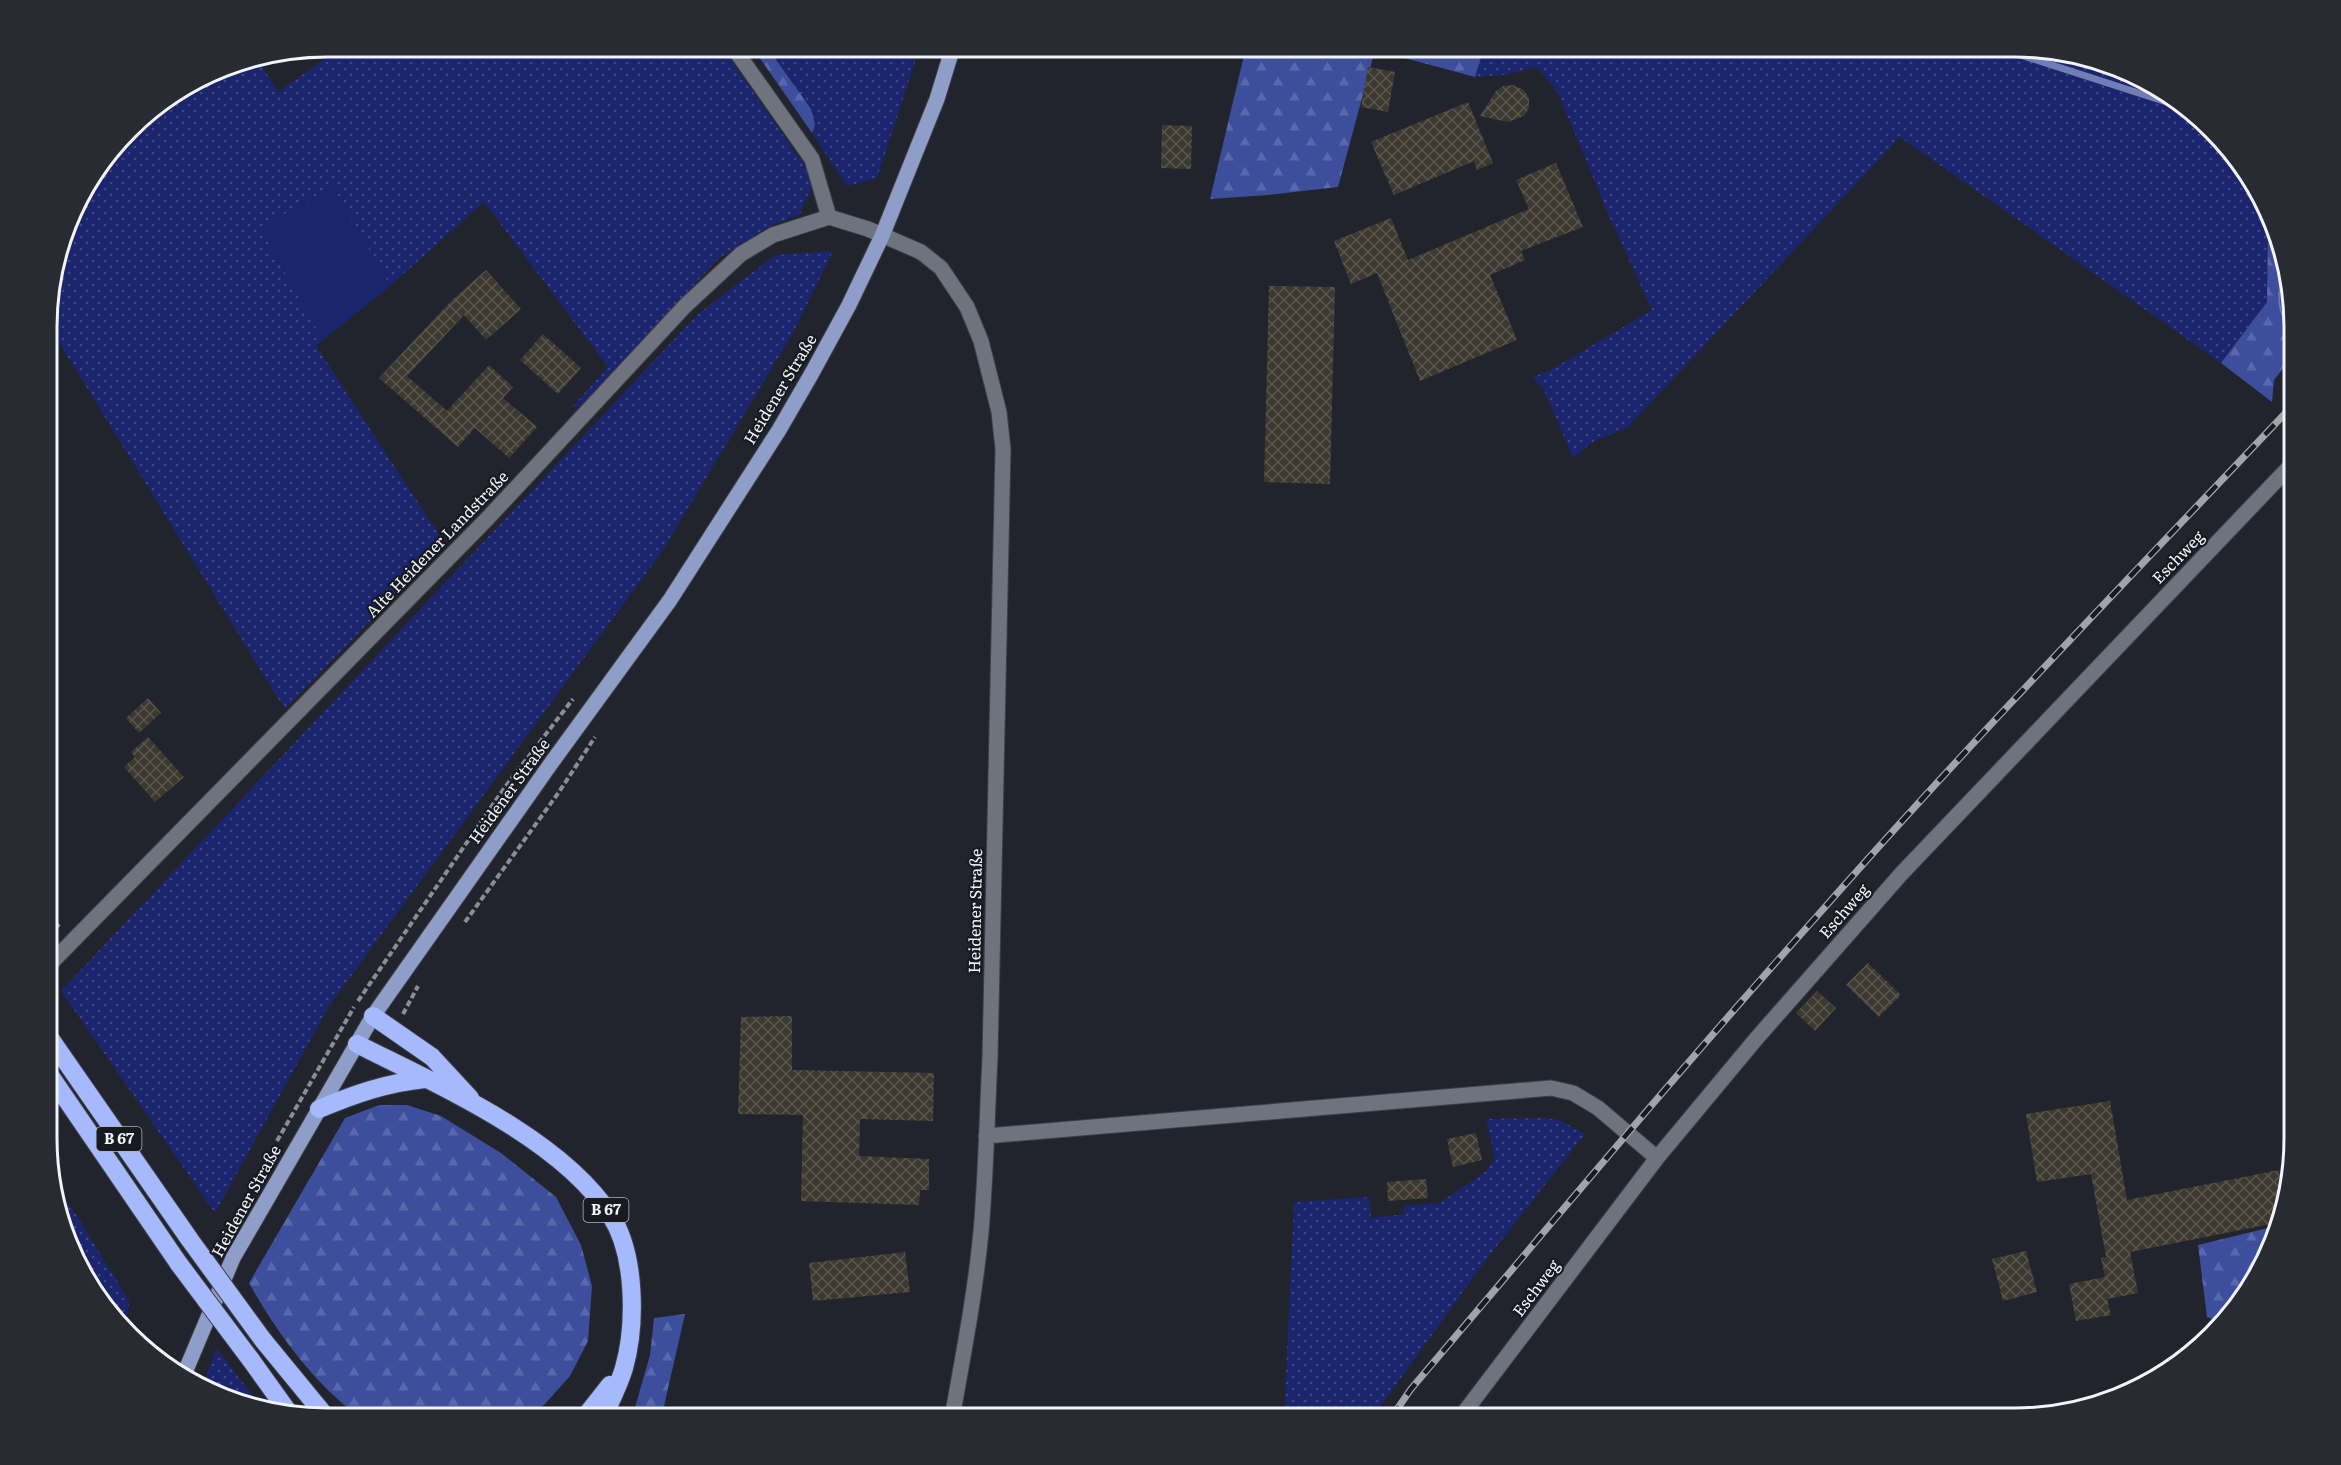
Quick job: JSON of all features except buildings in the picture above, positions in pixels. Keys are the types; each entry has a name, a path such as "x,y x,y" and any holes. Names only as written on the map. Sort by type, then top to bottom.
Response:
{"highway":[{"path":"373,1016 432,1057 480,1109"},
{"path":"357,1044 480,1109"},
{"name":"B 67","path":"57,1049 190,1240 311,1407"},
{"path":"319,1109 361,1092 396,1082 425,1079"},
{"name":"B 67","path":"57,1086 179,1264 283,1404"},
{"name":"B 67","path":"480,1109 525,1134 562,1162 587,1186 612,1217 625,1249 632,1287 630,1331 624,1368"},
{"path":"263,1340 318,1407"},
{"path":"592,1408 624,1368"},
{"path":"607,1408 624,1368"}],"main road":[{"name":"Heidener Straße","path":"187,1368 233,1258 373,1016 552,762 670,600 779,430 849,305 882,236 937,99 950,57"}],"street":[{"path":"742,57 812,159 829,217 868,229 882,236"},
{"name":"Alte Heidener Landstraße","path":"57,957 487,519 712,279 741,254 773,236 829,217"},
{"name":"Heidener Straße","path":"882,236 921,252 941,268 955,286 967,308 981,341 991,376 1001,430 1003,461 990,1058 986,1136 981,1232 972,1309 954,1408"},
{"name":"Eschweg","path":"1468,1408 1657,1158 1756,1039 1902,873 2284,472"},
{"path":"986,1136 1551,1088 1573,1093 1598,1108 1657,1158"}],"path":[{"path":"276,1144 344,1023 505,787 575,696"}],"shaded area":[{"path":"328,57 729,57 799,158 804,156 812,186 800,214 768,227 718,259 580,407 572,407 608,367 484,202 390,286 333,187 260,228 323,340 316,346 445,544 286,708 277,697 57,339 59,292 71,240 93,192 124,149 149,124 177,103 192,93 240,71 261,65 278,92"},
{"path":"773,57 917,57 877,178 847,186 812,133 815,125"},
{"path":"1481,57 2014,57 2049,59 2084,66 2133,85 2164,103 2205,136 2228,163 2248,192 2268,235 2267,302 2221,363 1900,137 1627,428 1594,441 1573,458 1544,390 1532,377 1547,372 1652,310 1609,216 1558,93 1537,67 1504,75 1475,77"},
{"path":"333,187 390,286 323,340 260,228"},
{"path":"833,251 794,331 663,550 329,1006 215,1213 61,991 697,315 775,255"},
{"path":"1486,1119 1559,1120 1585,1134 1485,1261 1379,1408 1284,1408 1294,1202 1369,1197 1371,1218 1404,1214 1404,1206 1439,1203 1484,1173 1495,1158"},
{"path":"63,1196 77,1216 129,1301 127,1320 93,1273 71,1225"},
{"path":"216,1348 255,1398 240,1394 205,1379"}],"green space":[{"path":"759,57 774,57 811,109 815,125 812,133"},
{"path":"1244,57 1373,57 1338,187 1210,199"},
{"path":"1401,57 1481,57 1475,77"},
{"path":"2268,235 2279,274 2278,290 2283,304 2284,327 2284,367 2274,380 2272,402 2221,363 2267,302"},
{"path":"379,1105 407,1105 441,1116 501,1153 556,1197 581,1245 592,1286 588,1341 570,1376 540,1408 349,1408 312,1374 284,1339 249,1283 345,1118"},
{"path":"2269,1228 2248,1273 2214,1319 2207,1317 2198,1245"},
{"path":"685,1314 663,1408 635,1408 650,1355 654,1318"}],"water":[{"path":"2280,280 2284,319 2279,301"}],"waterway":[{"path":"2030,58 2159,100"}],"railway":[{"path":"1398,1408 1411,1389 1613,1150 1876,850 2054,657 2284,415"}]}
